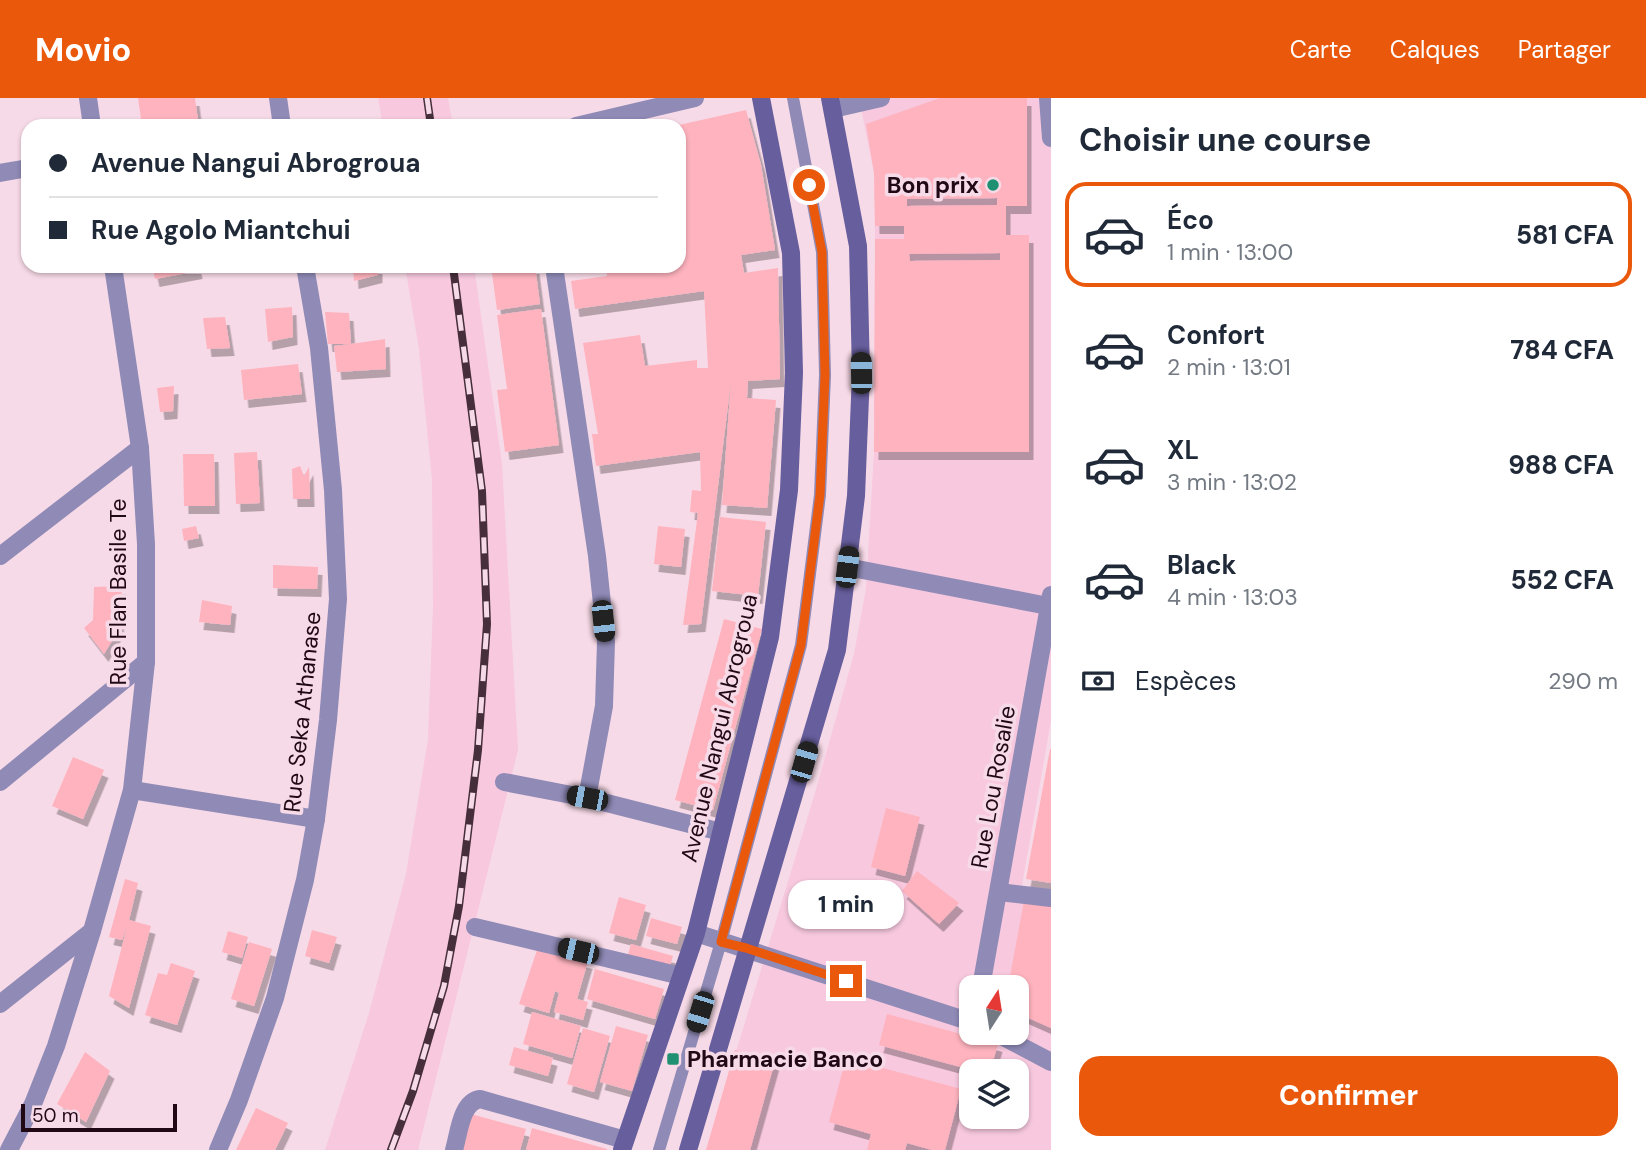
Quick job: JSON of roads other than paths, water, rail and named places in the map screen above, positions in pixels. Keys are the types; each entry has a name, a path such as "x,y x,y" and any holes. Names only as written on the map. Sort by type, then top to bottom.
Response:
{"street":[{"path":"88,98 91,119"},
{"path":"277,119 278,98"},
{"path":"606,119 695,98"},
{"name":"Avenue Nangui Abrogroua","path":"624,1145 696,933 771,637 789,490 794,373 791,253 761,98"},
{"path":"688,1150 746,948 837,650 856,496 861,373 858,246 831,104 881,98"},
{"path":"1048,98 1051,138"},
{"path":"0,173 21,169"},
{"name":"Rue Flan Basile Te","path":"9,1150 33,1104 55,1046 92,931 132,790 146,662 146,544 140,448 114,273"},
{"name":"Rue Seka Athanase","path":"218,1150 239,1100 275,998 305,880 316,819 328,720 338,599 333,490 319,348 306,273"},
{"path":"555,273 597,556 606,642 604,706 587,798"},
{"path":"0,556 140,448"},
{"path":"847,567 1050,601"},
{"name":"Rue Lou Rosalie","path":"983,975 1050,601"},
{"path":"0,782 146,662"},
{"path":"504,782 587,798 721,832"},
{"path":"132,790 316,819"},
{"path":"999,892 1051,898"},
{"path":"475,927 681,976"},
{"path":"0,1004 92,931"},
{"path":"696,933 959,1018"},
{"path":"1018,1045 1051,1062"},
{"path":"454,1150 466,1107 472,1101 480,1099 624,1145"}],"lane":[{"path":"659,1150 721,942 801,645 820,495 825,375 822,252 793,98"}],"railway":[{"path":"427,98 430,119"},
{"path":"391,1150 413,1091 444,986 459,906 478,750 487,624 482,491 454,273"}],"place":[{"name":"Bon prix","path":"993,185"},
{"name":"Pharmacie Banco","path":"673,1059"}]}
